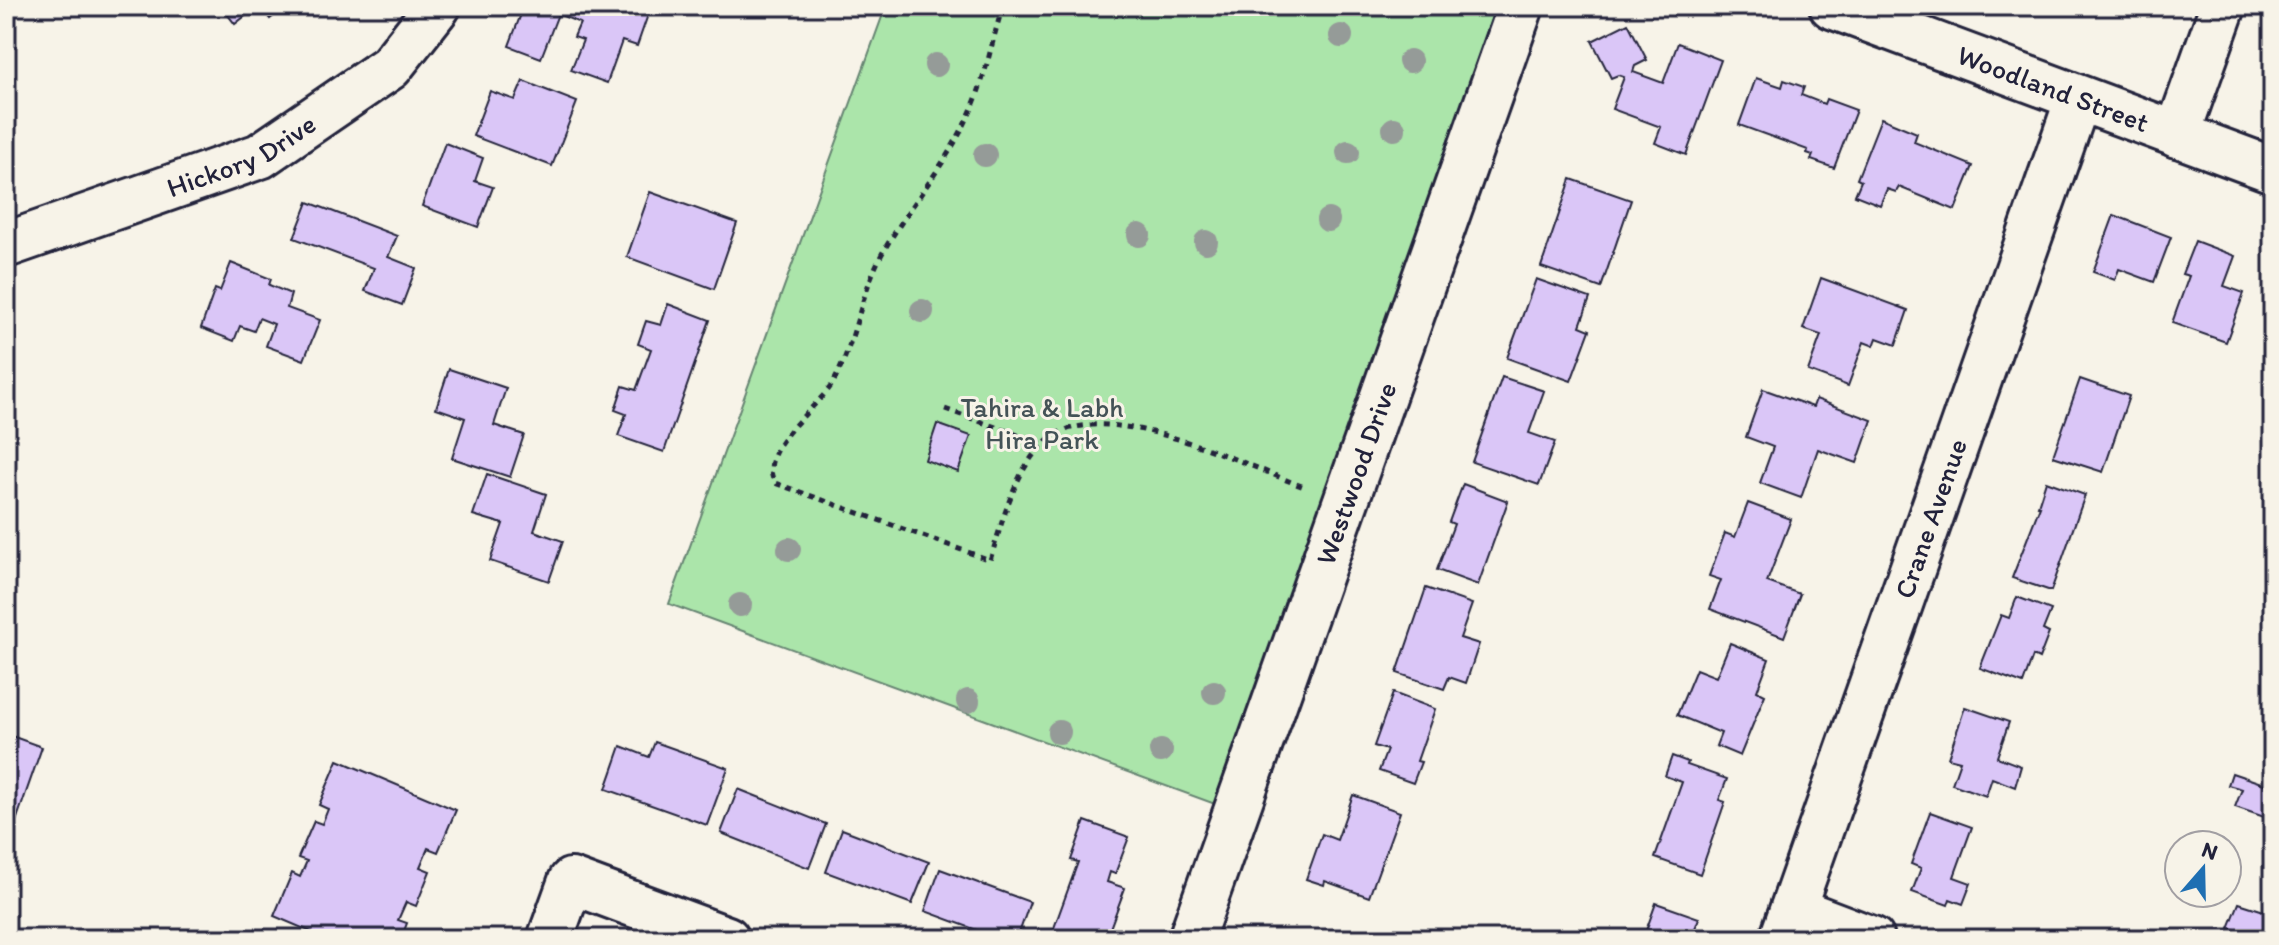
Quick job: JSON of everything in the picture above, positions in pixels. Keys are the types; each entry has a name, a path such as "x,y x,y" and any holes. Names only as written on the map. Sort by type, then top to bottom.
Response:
{"street":[{"name":"Hickory Drive","path":"6,245 260,156 390,67 438,6"},
{"name":"Westwood Drive","path":"1191,939 1521,6"},
{"name":"Woodland Street","path":"1832,6 2273,170"},
{"path":"2177,135 2223,6"},
{"name":"Crane Avenue","path":"1788,924 2078,99"},
{"path":"550,939 571,881 727,939"},
{"path":"1788,924 1872,939"}],"path":[{"path":"1003,6 968,118 882,253 843,365 830,387 786,433 774,457 772,478 775,483 990,560 1016,484 1043,444 1058,431 1081,425 1110,424 1144,429 1304,487"},
{"path":"945,409 1043,444"}],"green space":[{"name":"Tahira & Labh Hira Park","path":"886,6 1496,6 1215,804 669,604"}],"building":[{"path":"221,6 258,6 235,24"},
{"path":"260,6 286,6 270,19"},
{"path":"524,6 651,6 637,46 622,41 607,83 571,70 583,40 574,37 580,23 558,14 541,58 509,46"},
{"path":"1628,23 1647,60 1635,66 1633,72 1663,83 1678,43 1721,60 1686,155 1655,143 1661,127 1612,109 1624,77 1618,75 1611,78 1592,41"},
{"path":"1756,78 1782,87 1784,80 1804,87 1801,95 1824,104 1826,99 1856,110 1834,168 1811,160 1813,155 1807,153 1808,150 1739,125"},
{"path":"523,81 577,102 552,166 473,136 490,91 515,100"},
{"path":"1881,118 1917,133 1914,142 1973,166 1955,210 1899,187 1896,192 1887,189 1880,205 1855,195 1861,181 1857,179"},
{"path":"445,143 483,158 475,181 493,187 478,227 422,206"},
{"path":"1571,179 1631,200 1601,288 1541,267"},
{"path":"650,192 737,223 714,289 627,257"},
{"path":"308,202 397,236 388,257 416,268 402,305 365,291 374,268 294,238"},
{"path":"2114,215 2171,237 2154,282 2119,269 2115,280 2093,272"},
{"path":"2195,241 2235,256 2224,286 2244,293 2226,342 2172,323 2189,276 2182,274"},
{"path":"231,263 271,279 269,285 291,294 287,308 320,320 304,360 266,346 274,324 259,318 254,331 240,326 234,341 201,328 215,289 220,291"},
{"path":"1821,278 1908,310 1896,345 1877,338 1874,346 1864,342 1848,386 1808,371 1821,335 1803,329"},
{"path":"1536,279 1590,298 1580,326 1590,330 1571,381 1507,358"},
{"path":"668,304 710,320 664,452 618,436 626,414 615,410 623,386 636,390 651,349 638,344 646,321 661,325"},
{"path":"449,369 506,388 494,425 524,435 510,477 452,458 465,418 436,408"},
{"path":"1502,377 1544,391 1529,433 1555,442 1539,485 1472,462"},
{"path":"2080,379 2129,396 2103,472 2053,456"},
{"path":"1763,389 1813,407 1816,399 1872,420 1857,463 1818,449 1801,498 1760,483 1773,447 1746,437"},
{"path":"937,424 971,436 958,472 925,460"},
{"path":"487,474 546,494 534,531 563,541 549,581 490,561 503,524 473,515"},
{"path":"2046,481 2085,495 2051,591 2012,578 2040,506"},
{"path":"1463,484 1508,501 1478,585 1437,570 1454,524 1449,522"},
{"path":"1748,503 1791,519 1767,582 1800,594 1784,637 1710,609 1721,580 1709,576 1725,533 1735,537"},
{"path":"1426,588 1472,604 1460,638 1479,644 1466,683 1449,677 1444,689 1397,673"},
{"path":"2017,597 2051,610 2043,630 2049,633 2039,659 2033,656 2023,684 1980,668 2001,615 2009,618"},
{"path":"1730,643 1769,659 1757,691 1765,695 1740,756 1716,746 1721,733 1677,715 1696,669 1716,677"},
{"path":"1393,693 1435,709 1417,761 1421,762 1413,783 1379,771 1387,750 1374,746"},
{"path":"1965,707 2009,722 1997,757 2021,766 2015,787 1992,778 1986,796 1952,784 1960,761 1948,758"},
{"path":"6,734 42,747 14,827 6,824"},
{"path":"655,742 728,768 707,825 606,789 621,746 649,757"},
{"path":"1672,756 1688,762 1687,765 1727,779 1719,800 1725,802 1700,874 1655,858 1682,782 1665,776"},
{"path":"338,760 456,810 438,852 428,848 420,867 430,871 416,906 406,902 398,920 407,923 401,939 311,939 314,933 274,916 292,873 300,877 307,861 298,858 314,821 322,824 328,809 319,805"},
{"path":"2232,773 2273,787 2270,819 2235,807 2242,789 2228,785"},
{"path":"738,789 826,824 809,868 721,833"},
{"path":"1353,795 1400,812 1369,897 1325,881 1324,885 1306,879 1322,834 1337,840"},
{"path":"1930,812 1972,827 1954,877 1971,883 1963,904 1950,899 1948,905 1912,892 1921,868 1911,864"},
{"path":"1085,821 1129,837 1115,874 1110,872 1107,882 1125,888 1106,939 1050,939 1078,862 1071,860"},
{"path":"842,829 929,862 912,904 826,872"},
{"path":"940,869 1030,902 1017,939 1001,939 925,911"},
{"path":"1656,903 1699,918 1691,939 1643,939"},
{"path":"2243,904 2267,912 2270,905 2273,906 2273,939 2236,939 2239,931 2229,928 2237,909 2243,909"}]}
